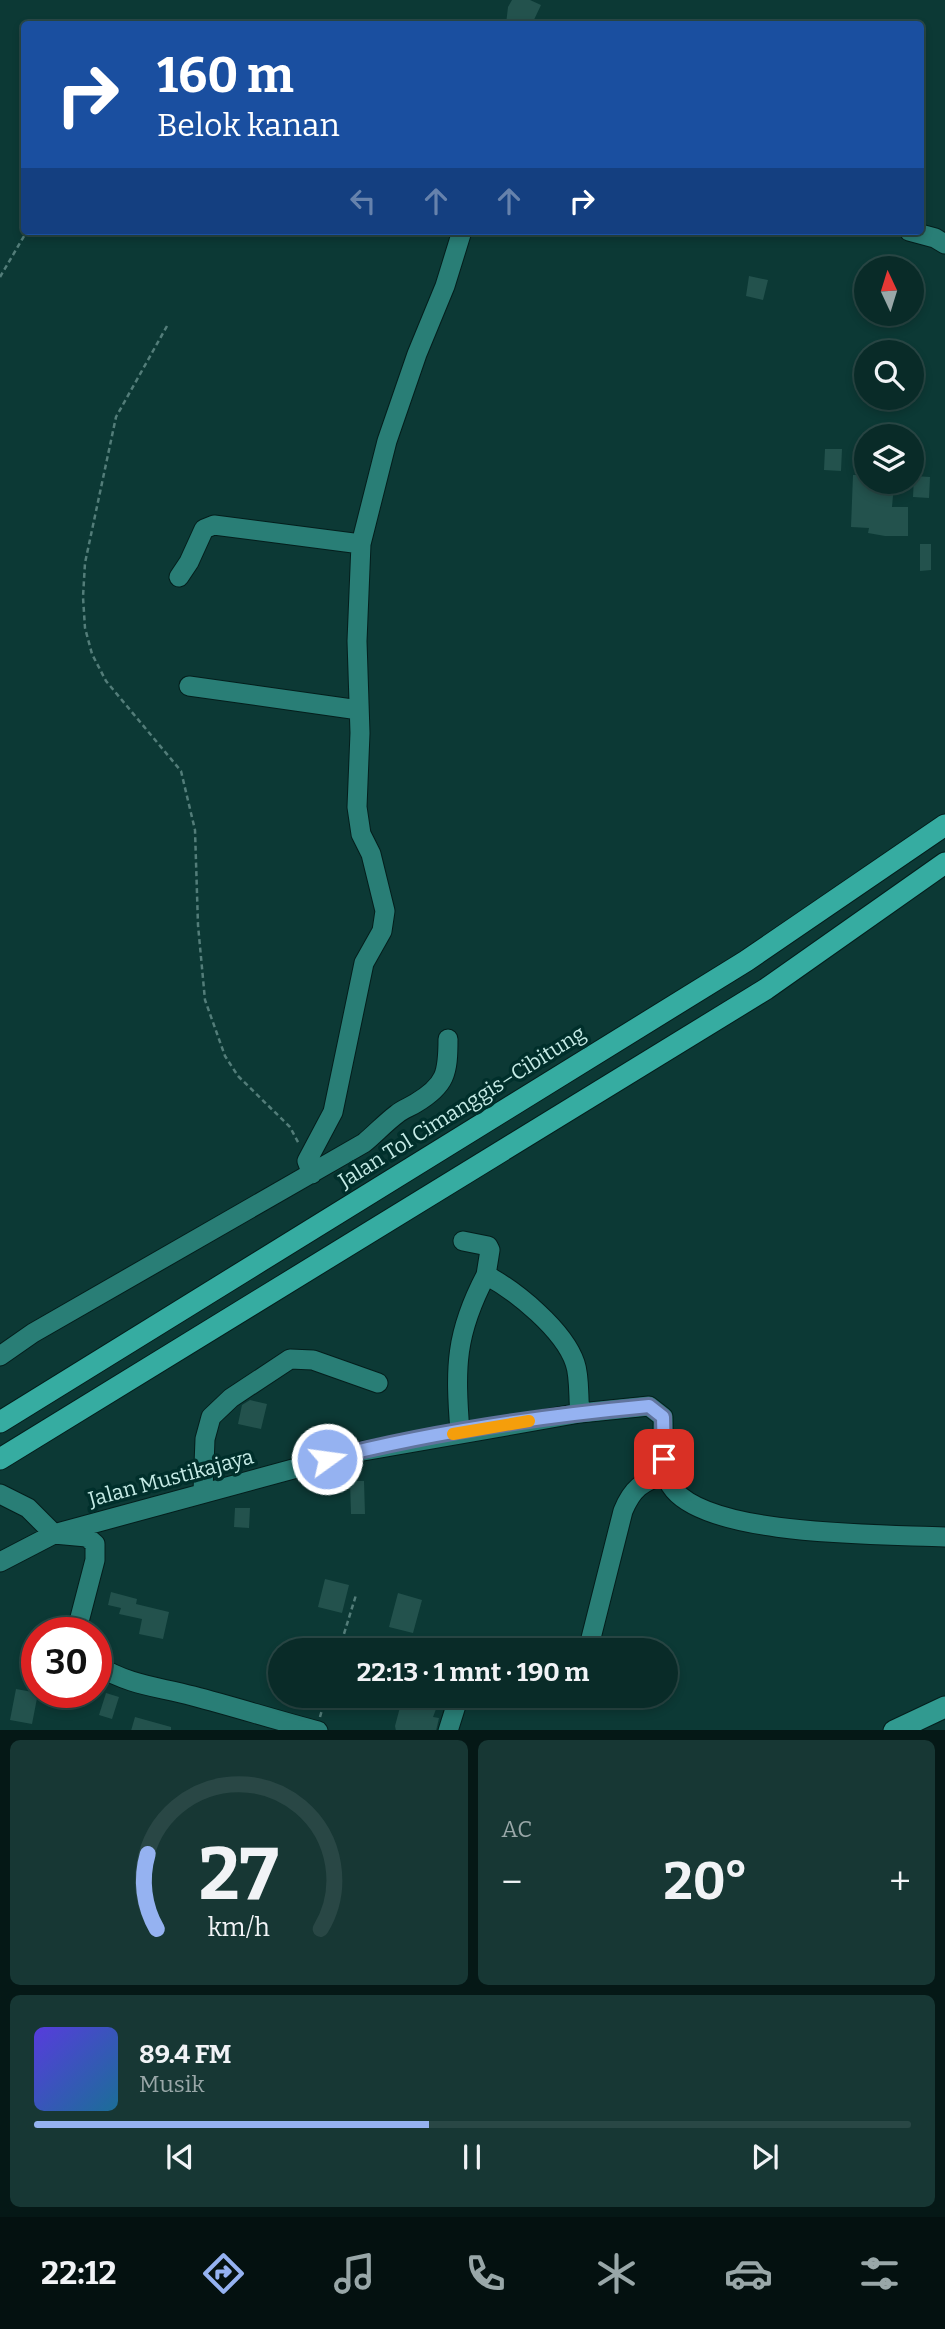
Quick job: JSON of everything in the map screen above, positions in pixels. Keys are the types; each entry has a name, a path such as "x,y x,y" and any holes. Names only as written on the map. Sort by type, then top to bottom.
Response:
{"highway":[{"name":"Jalan Tol Cimanggis–Cibitung","path":"0,1422 746,961 945,825"},
{"path":"0,1459 766,989 945,863"}],"main road":[{"path":"896,1730 945,1707"}],"street":[{"path":"310,1167 333,1112 364,963 382,931 385,911 378,877 358,821 357,640 360,544 387,441 461,235"},
{"path":"924,235 945,244"},
{"path":"178,577 189,562 204,529 214,525 360,544"},
{"path":"189,686 359,710"},
{"path":"0,1356 33,1333 205,1233 310,1167 364,1143 398,1112 434,1091 445,1079 448,1039"},
{"path":"460,1432 456,1375 460,1335 471,1303 486,1275 491,1250 488,1246 463,1241"},
{"path":"486,1275 507,1286 555,1330 576,1366 580,1413"},
{"path":"203,1492 205,1439 211,1417 231,1398 290,1359 313,1360 378,1383"},
{"name":"Jalan Mustikajaya","path":"0,1562 54,1534 352,1452 580,1413 649,1406 663,1417 665,1475"},
{"path":"591,1638 630,1493 640,1483 665,1475 672,1489 706,1513 793,1529 945,1537"},
{"path":"0,1494 28,1508 54,1534 87,1537 95,1544 95,1560 80,1617"},
{"path":"112,1674 144,1687 183,1693 317,1730"},
{"path":"448,1730 455,1708"}],"path":[{"path":"0,277 25,235"},
{"path":"167,326 116,417 85,563 83,597 86,628 92,654 106,681 181,771 195,830 198,925 205,1000 225,1056 238,1076 290,1128 310,1167"},
{"path":"343,1638 356,1595"},
{"path":"317,1730 323,1708"}],"building":[{"path":"512,0 530,0 541,5 533,21 506,21"},
{"path":"749,276 768,280 763,300 746,296"},
{"path":"825,449 842,449 841,471 824,470"},
{"path":"853,475 854,494 893,494 892,507 908,507 908,536 885,536 868,533 869,528 851,527"},
{"path":"924,477 930,477 929,498 913,497 913,494 924,494"},
{"path":"920,544 931,544 931,570 920,571"},
{"path":"250,1400 267,1404 261,1429 238,1424 242,1405"},
{"path":"350,1481 364,1481 365,1514 351,1514"},
{"path":"235,1508 250,1508 249,1528 234,1527"},
{"path":"325,1579 349,1585 342,1613 318,1607"},
{"path":"111,1592 137,1599 136,1604 169,1612 163,1639 139,1634 142,1619 119,1614 121,1608 108,1605"},
{"path":"398,1593 422,1600 413,1633 389,1627"},
{"path":"16,1689 21,1690 21,1708 35,1708 32,1724 10,1720"},
{"path":"112,1695 119,1697 112,1719 99,1715 101,1708 112,1708"},
{"path":"400,1708 436,1708 433,1717 439,1718 436,1730 396,1730"},
{"path":"135,1717 171,1727 171,1730 131,1730"}],"slow traffic":[{"path":"453,1434 529,1421"}],"route":[{"path":"327,1459 460,1432 580,1413 649,1406 659,1411 663,1417 664,1459"}]}
